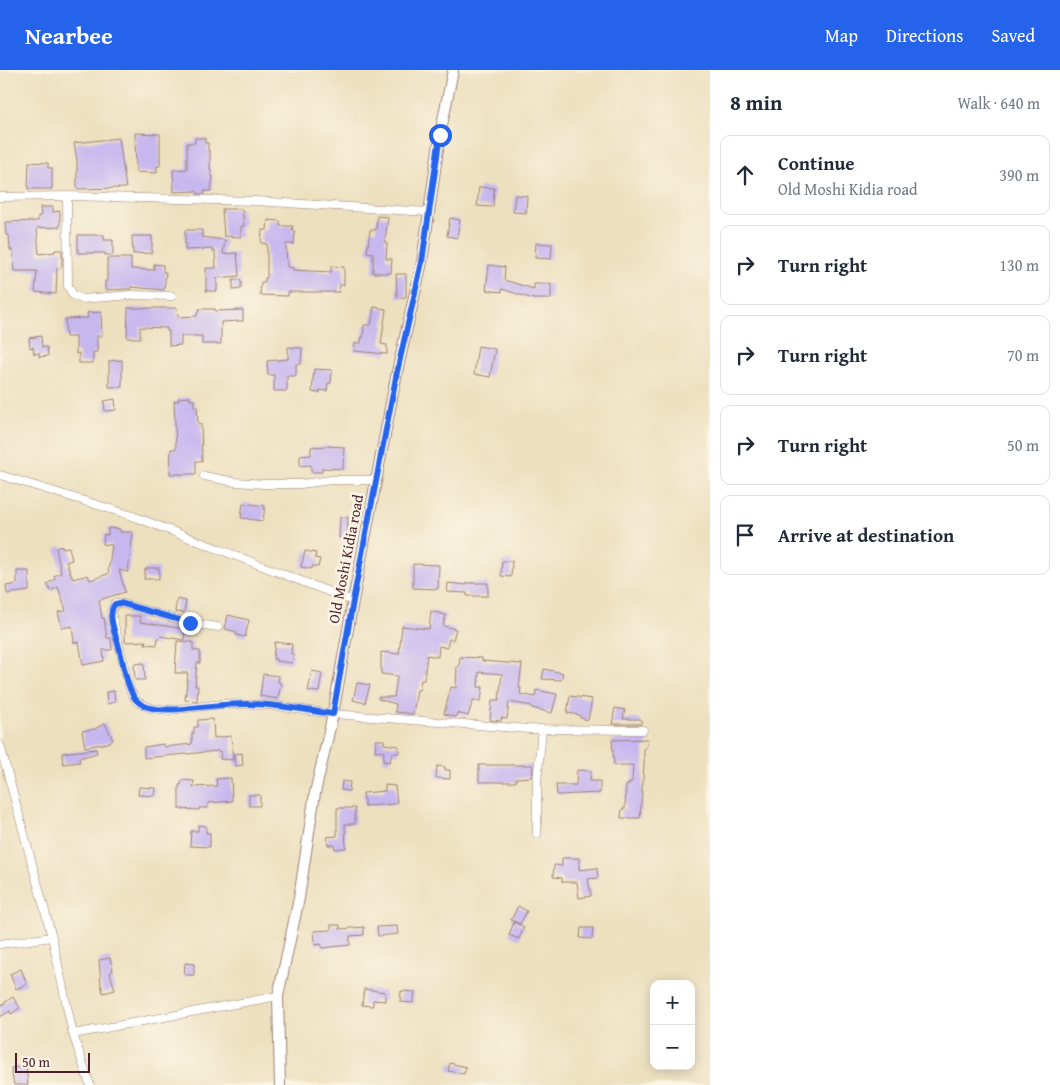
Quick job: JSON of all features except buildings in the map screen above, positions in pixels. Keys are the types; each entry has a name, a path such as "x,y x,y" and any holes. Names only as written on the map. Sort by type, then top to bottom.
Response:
{"street":[{"name":"Old Moshi Kidia road","path":"280,1085 278,996 299,898 316,793 333,714 397,372 422,262 440,135 453,70"},
{"path":"0,197 67,196 255,201 428,212"},
{"path":"67,196 68,286 72,295 82,299 131,295 172,296"},
{"path":"0,475 130,515 353,601"},
{"path":"204,476 234,482 265,484 301,484 332,480 376,480"},
{"path":"218,627 190,623 120,603 115,604 111,612 130,690 137,702 151,708 169,710 222,704 268,705 333,714 542,729 643,730"},
{"path":"537,834 537,782 542,729"},
{"path":"0,745 52,937 74,1034 90,1085"},
{"path":"0,944 52,937"},
{"path":"74,1034 278,996"}],"route":[{"path":"190,623 120,603 113,606 111,612 130,690 137,702 151,708 169,710 222,704 268,705 333,714 397,372 422,262 440,135"}]}
